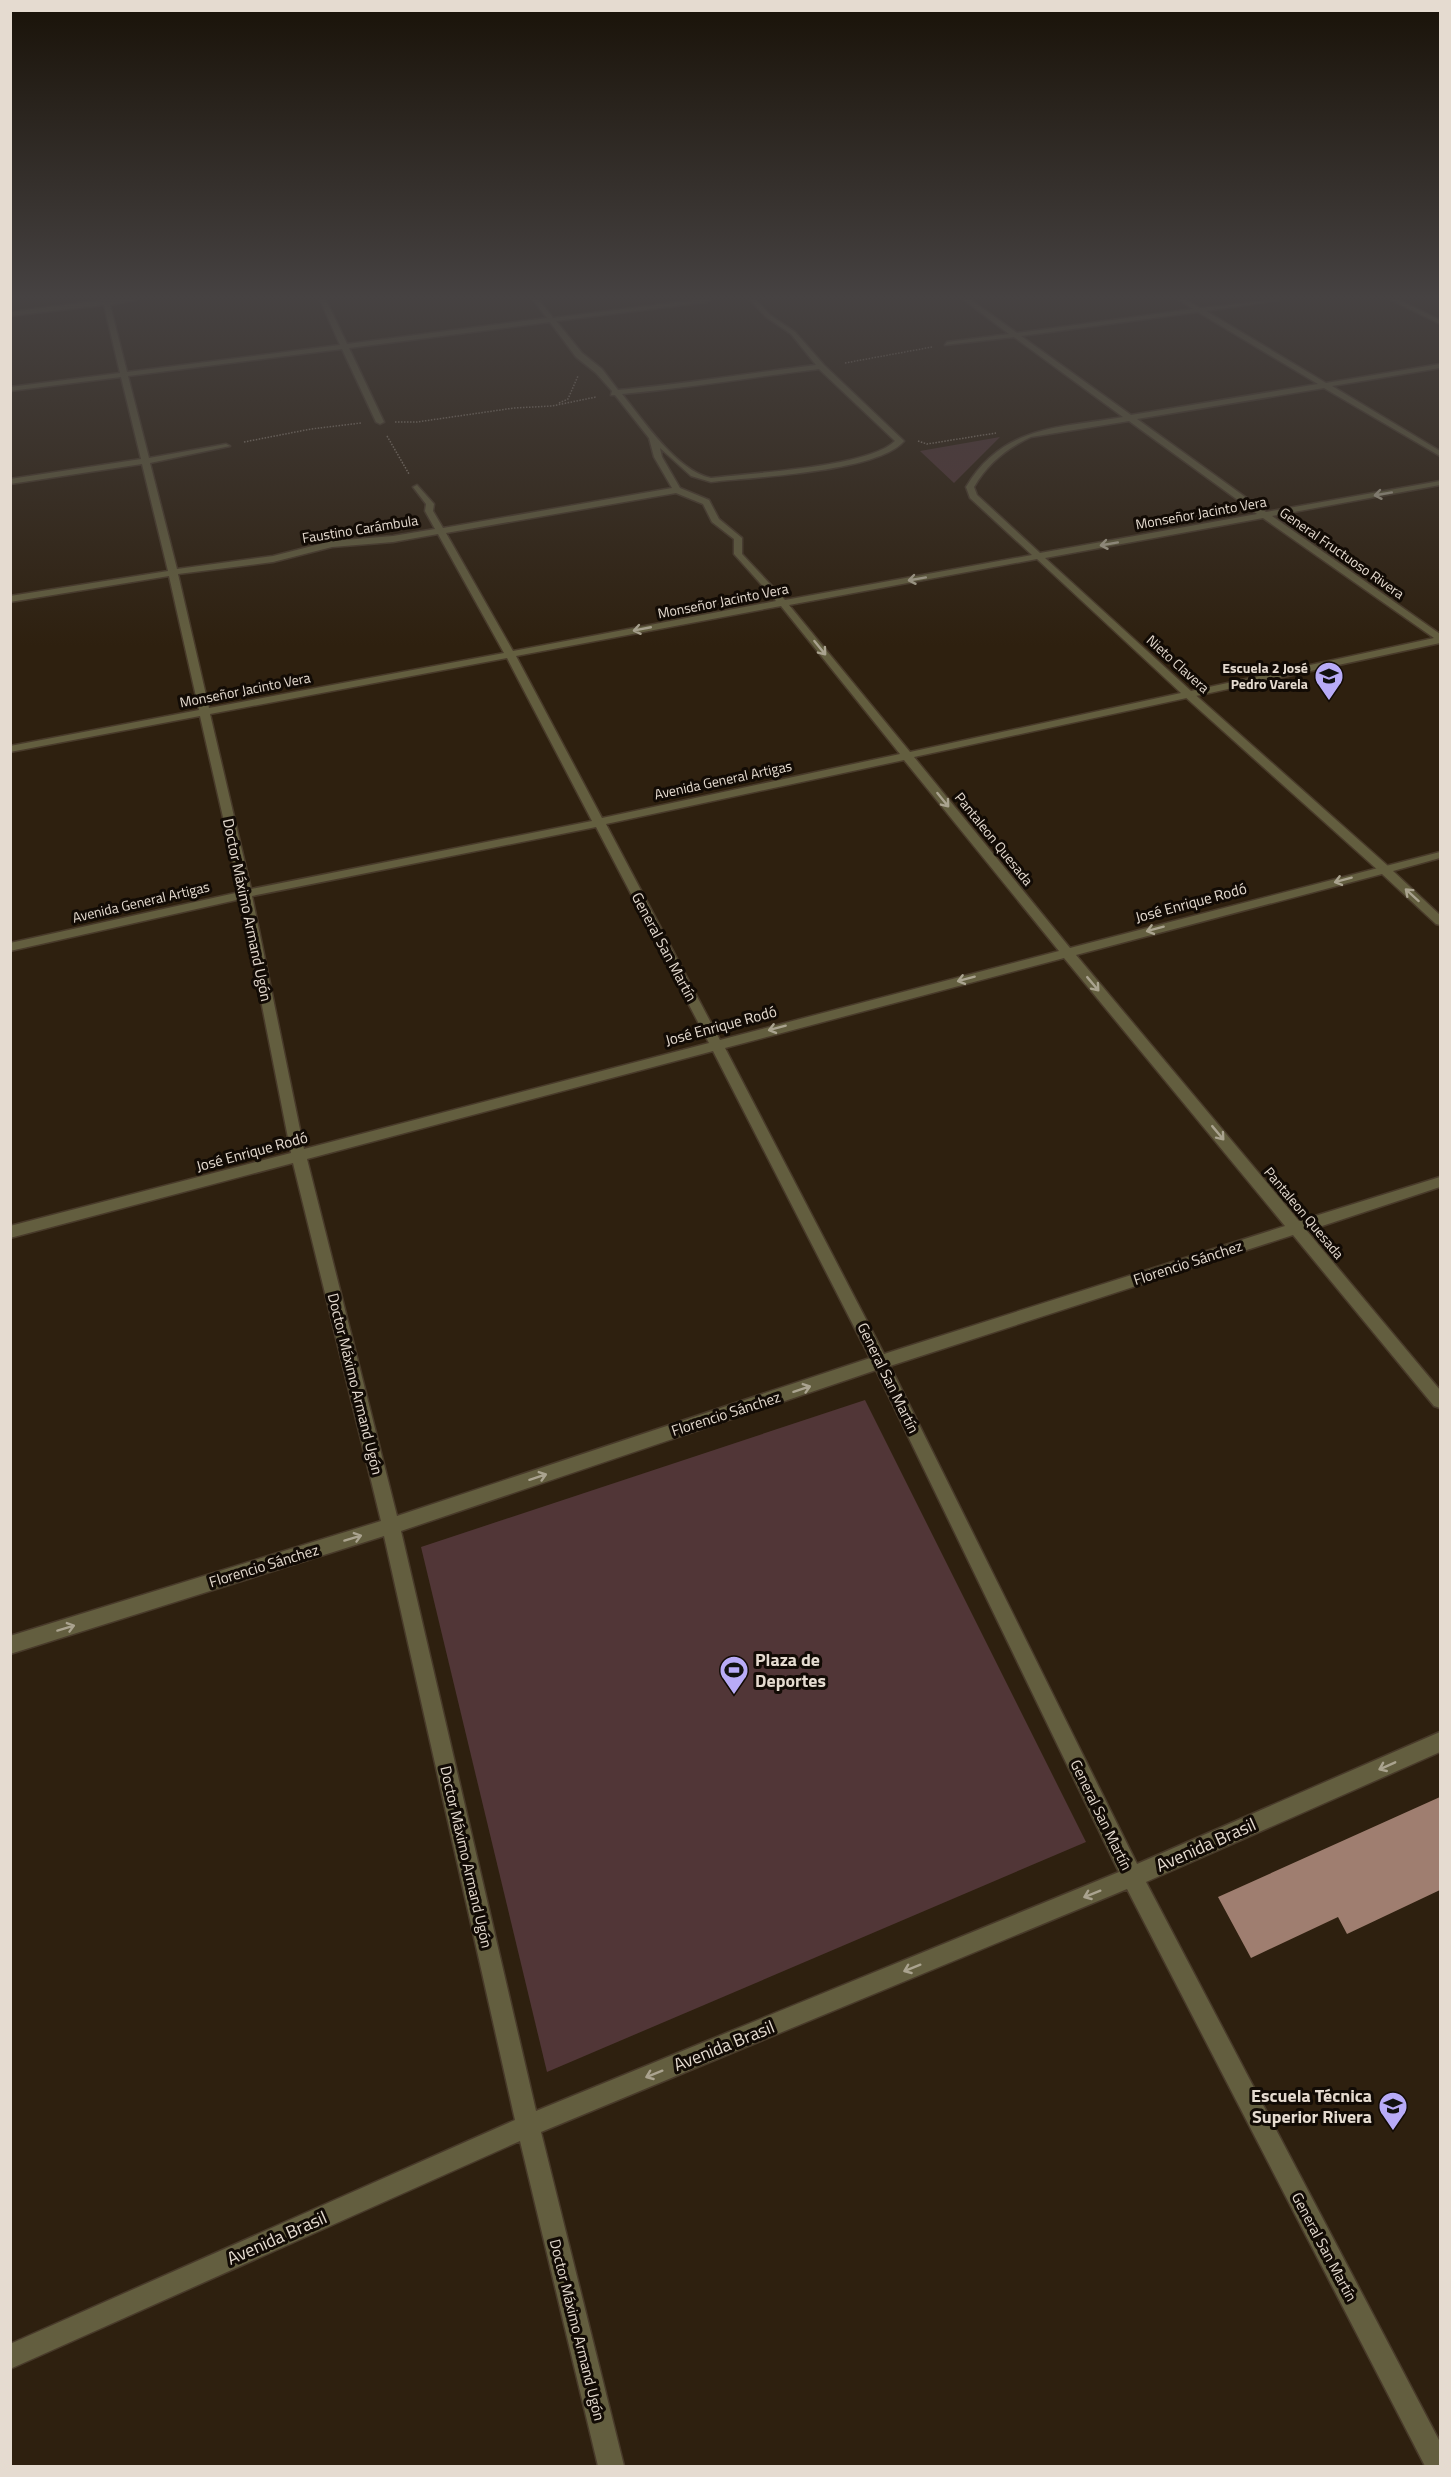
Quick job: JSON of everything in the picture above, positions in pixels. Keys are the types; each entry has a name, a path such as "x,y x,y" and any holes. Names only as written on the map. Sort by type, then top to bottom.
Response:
{"street":[{"name":"Doctor Máximo Armand Ugón","path":"134,416 173,573 202,712 246,894 299,1157 391,1526 528,2126 611,2466"},
{"path":"377,416 380,422"},
{"path":"634,416 653,438 694,476 703,479 872,458 892,449 900,441 873,416"},
{"path":"1029,435 1139,416"},
{"path":"1376,416 1440,454"},
{"name":"General Fructuoso Rivera","path":"1131,417 1264,515 1440,639"},
{"name":"Nieto Clavera","path":"1029,435 1009,445 982,471 970,487 973,496 1440,921"},
{"path":"653,438 658,457 677,489"},
{"path":"10,482 226,446"},
{"name":"Monseñor Jacinto Vera","path":"10,749 783,603 1440,483"},
{"name":"General San Martín","path":"417,487 430,504 429,511 438,530 510,654 597,823 716,1044 880,1362 1132,1877 1439,2466"},
{"name":"Faustino Carámbula","path":"10,599 273,559 332,544 393,539 677,489"},
{"name":"Pantaleon Quesada","path":"677,489 706,502 715,520 738,538 738,554 783,603 1066,953 1440,1401"},
{"name":"Avenida General Artigas","path":"10,947 246,894 597,823 1440,639"},
{"name":"José Enrique Rodó","path":"10,1232 299,1157 716,1044 1440,855"},
{"name":"Florencio Sánchez","path":"10,1645 391,1526 880,1362 1440,1182"},
{"name":"Avenida Brasil","path":"10,2358 528,2126 1132,1877 1440,1743"}],"path":[{"path":"226,446 311,429 380,422 417,422 461,416"},
{"path":"380,422 417,487"},
{"path":"900,441 913,439 927,444 1012,431 1029,435"}],"shaded area":[{"path":"1000,437 954,483 920,451"},
{"name":"Plaza de Deportes","path":"865,1400 1086,1842 547,2072 421,1547"}],"building":[{"path":"1440,1797 1440,1890 1347,1934 1338,1917 1251,1958 1218,1897"}],"place":[{"name":"Escuela 2 José Pedro Varela","path":"1329,702"},
{"name":"Plaza de Deportes","path":"734,1696"},
{"name":"Escuela Técnica Superior Rivera","path":"1393,2132"}]}
